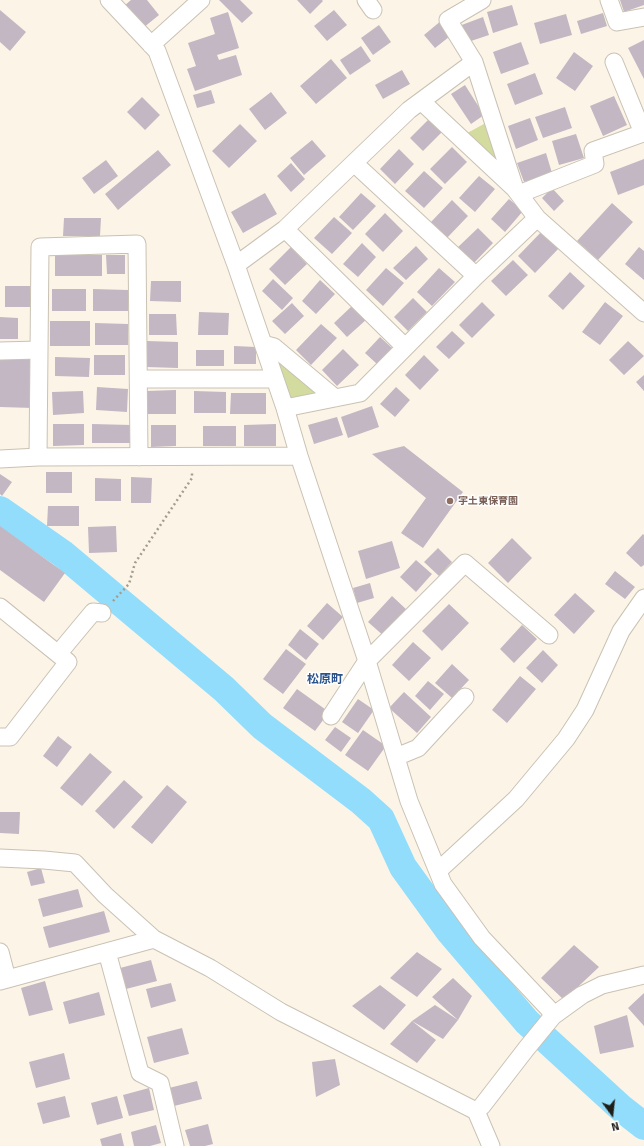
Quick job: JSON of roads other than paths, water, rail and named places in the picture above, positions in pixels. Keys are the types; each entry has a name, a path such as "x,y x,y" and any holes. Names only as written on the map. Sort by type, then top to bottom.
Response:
{"street":[{"path":"109,0 157,51 236,265 285,408 299,456 366,660 409,801 443,884 482,938 544,1004 551,1019"},
{"path":"151,45 201,0"},
{"path":"482,0 448,20 474,62 517,191"},
{"path":"609,0 617,22 644,17"},
{"path":"236,265 285,229 408,110 474,62"},
{"path":"517,191 595,164 593,151 643,133 614,62"},
{"path":"421,101 517,191 538,218 644,313"},
{"path":"354,163 476,276"},
{"path":"285,408 360,393 476,276 538,218"},
{"path":"285,229 406,347"},
{"path":"38,457 40,247 137,244 139,457"},
{"path":"263,344 274,347 335,398"},
{"path":"0,351 39,350"},
{"path":"139,379 275,379"},
{"path":"0,459 38,457 299,456"},
{"path":"331,716 366,660 465,563 549,635"},
{"path":"438,871 516,799 566,739 585,710 621,631 644,598"},
{"path":"0,607 68,662 10,738 0,737"},
{"path":"58,654 93,612 102,613"},
{"path":"396,757 418,748 465,697"},
{"path":"0,858 75,863 105,895 154,939 210,968 281,1012 476,1111 491,1146"},
{"path":"0,952 4,980 154,939"},
{"path":"107,952 140,1073 160,1083 175,1146"},
{"path":"476,1111 482,1106 551,1019 582,995 602,985 644,975"}],"waterway":[{"path":"0,510 63,554 224,689 262,726 361,801 381,819 403,867 450,932 503,994 527,1022 621,1108 644,1126"}],"place":[{"name":"宇土東保育園","path":"450,501"}],"district":[{"name":"松原町","path":"325,680"}]}
